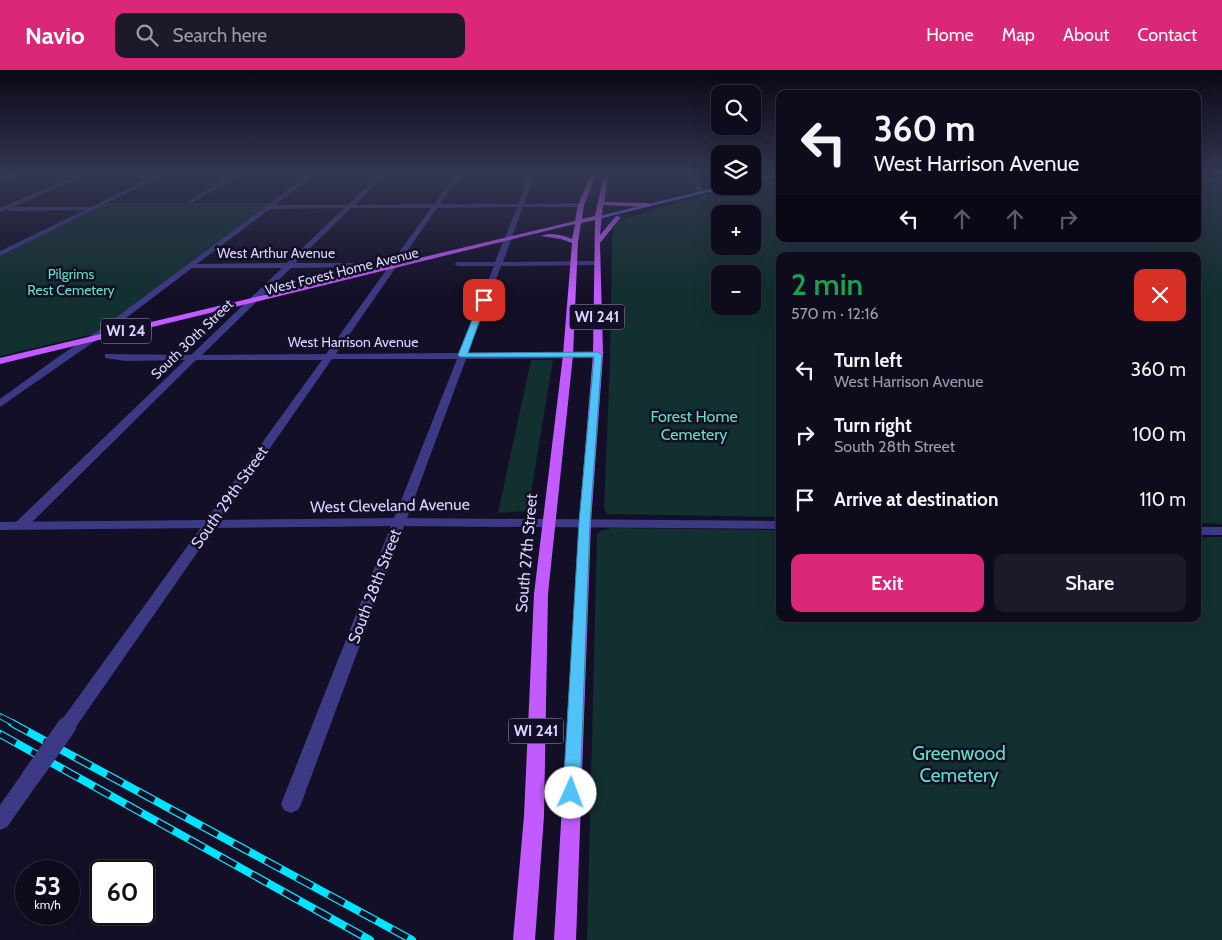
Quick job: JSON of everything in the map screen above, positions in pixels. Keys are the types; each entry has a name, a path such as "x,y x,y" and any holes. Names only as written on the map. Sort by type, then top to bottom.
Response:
{"main road":[{"path":"552,228 571,214"},
{"name":"South 27th Street","path":"524,940 534,816 541,594 568,355 573,263 579,214"},
{"path":"597,220 598,214"},
{"name":"West Forest Home Avenue","path":"0,361 252,301 505,243 544,236 619,214"},
{"name":"West Forest Home Avenue","path":"597,220 631,214"},
{"path":"597,244 618,217"},
{"name":"WI 241","path":"565,940 585,522 598,355 597,220"},
{"name":"West Forest Home Avenue","path":"505,243 552,228 577,225"},
{"path":"544,236 562,237 575,242"},
{"name":"West Forest Home Avenue","path":"0,369 242,310 389,271"}],"street":[{"path":"0,254 82,214"},
{"path":"0,404 260,214"},
{"name":"South 30th Street","path":"20,526 342,214"},
{"name":"South 29th Street","path":"0,821 430,214"},
{"name":"South 28th Street","path":"291,804 517,214"},
{"path":"458,264 596,263"},
{"name":"West Arthur Avenue","path":"190,266 373,265 389,271"},
{"name":"West Harrison Avenue","path":"108,356 119,358 598,355"},
{"name":"West Cleveland Avenue","path":"0,526 398,522 776,524"},
{"path":"1201,531 1222,531"}],"green space":[{"name":"Pilgrims Rest Cemetery","path":"84,214 256,214 94,334 0,356 0,256"},
{"name":"Forest Home Cemetery","path":"641,214 711,214 711,255 761,255 761,214 776,214 776,242 1201,242 1201,214 1222,214 1222,524 1201,523 1201,252 776,252 776,517 607,514 604,508 610,362 612,239 616,221"},
{"path":"531,360 553,360 528,511 498,513"},
{"name":"Greenwood Cemetery","path":"611,528 776,530 776,622 1201,622 1201,537 1222,537 1222,940 587,940 597,535 600,531"}],"railway":[{"path":"0,716 15,724"},
{"path":"12,723 412,940"},
{"path":"0,734 370,940"}],"route":[{"path":"484,300 462,355 598,355 585,522 571,793"}]}
